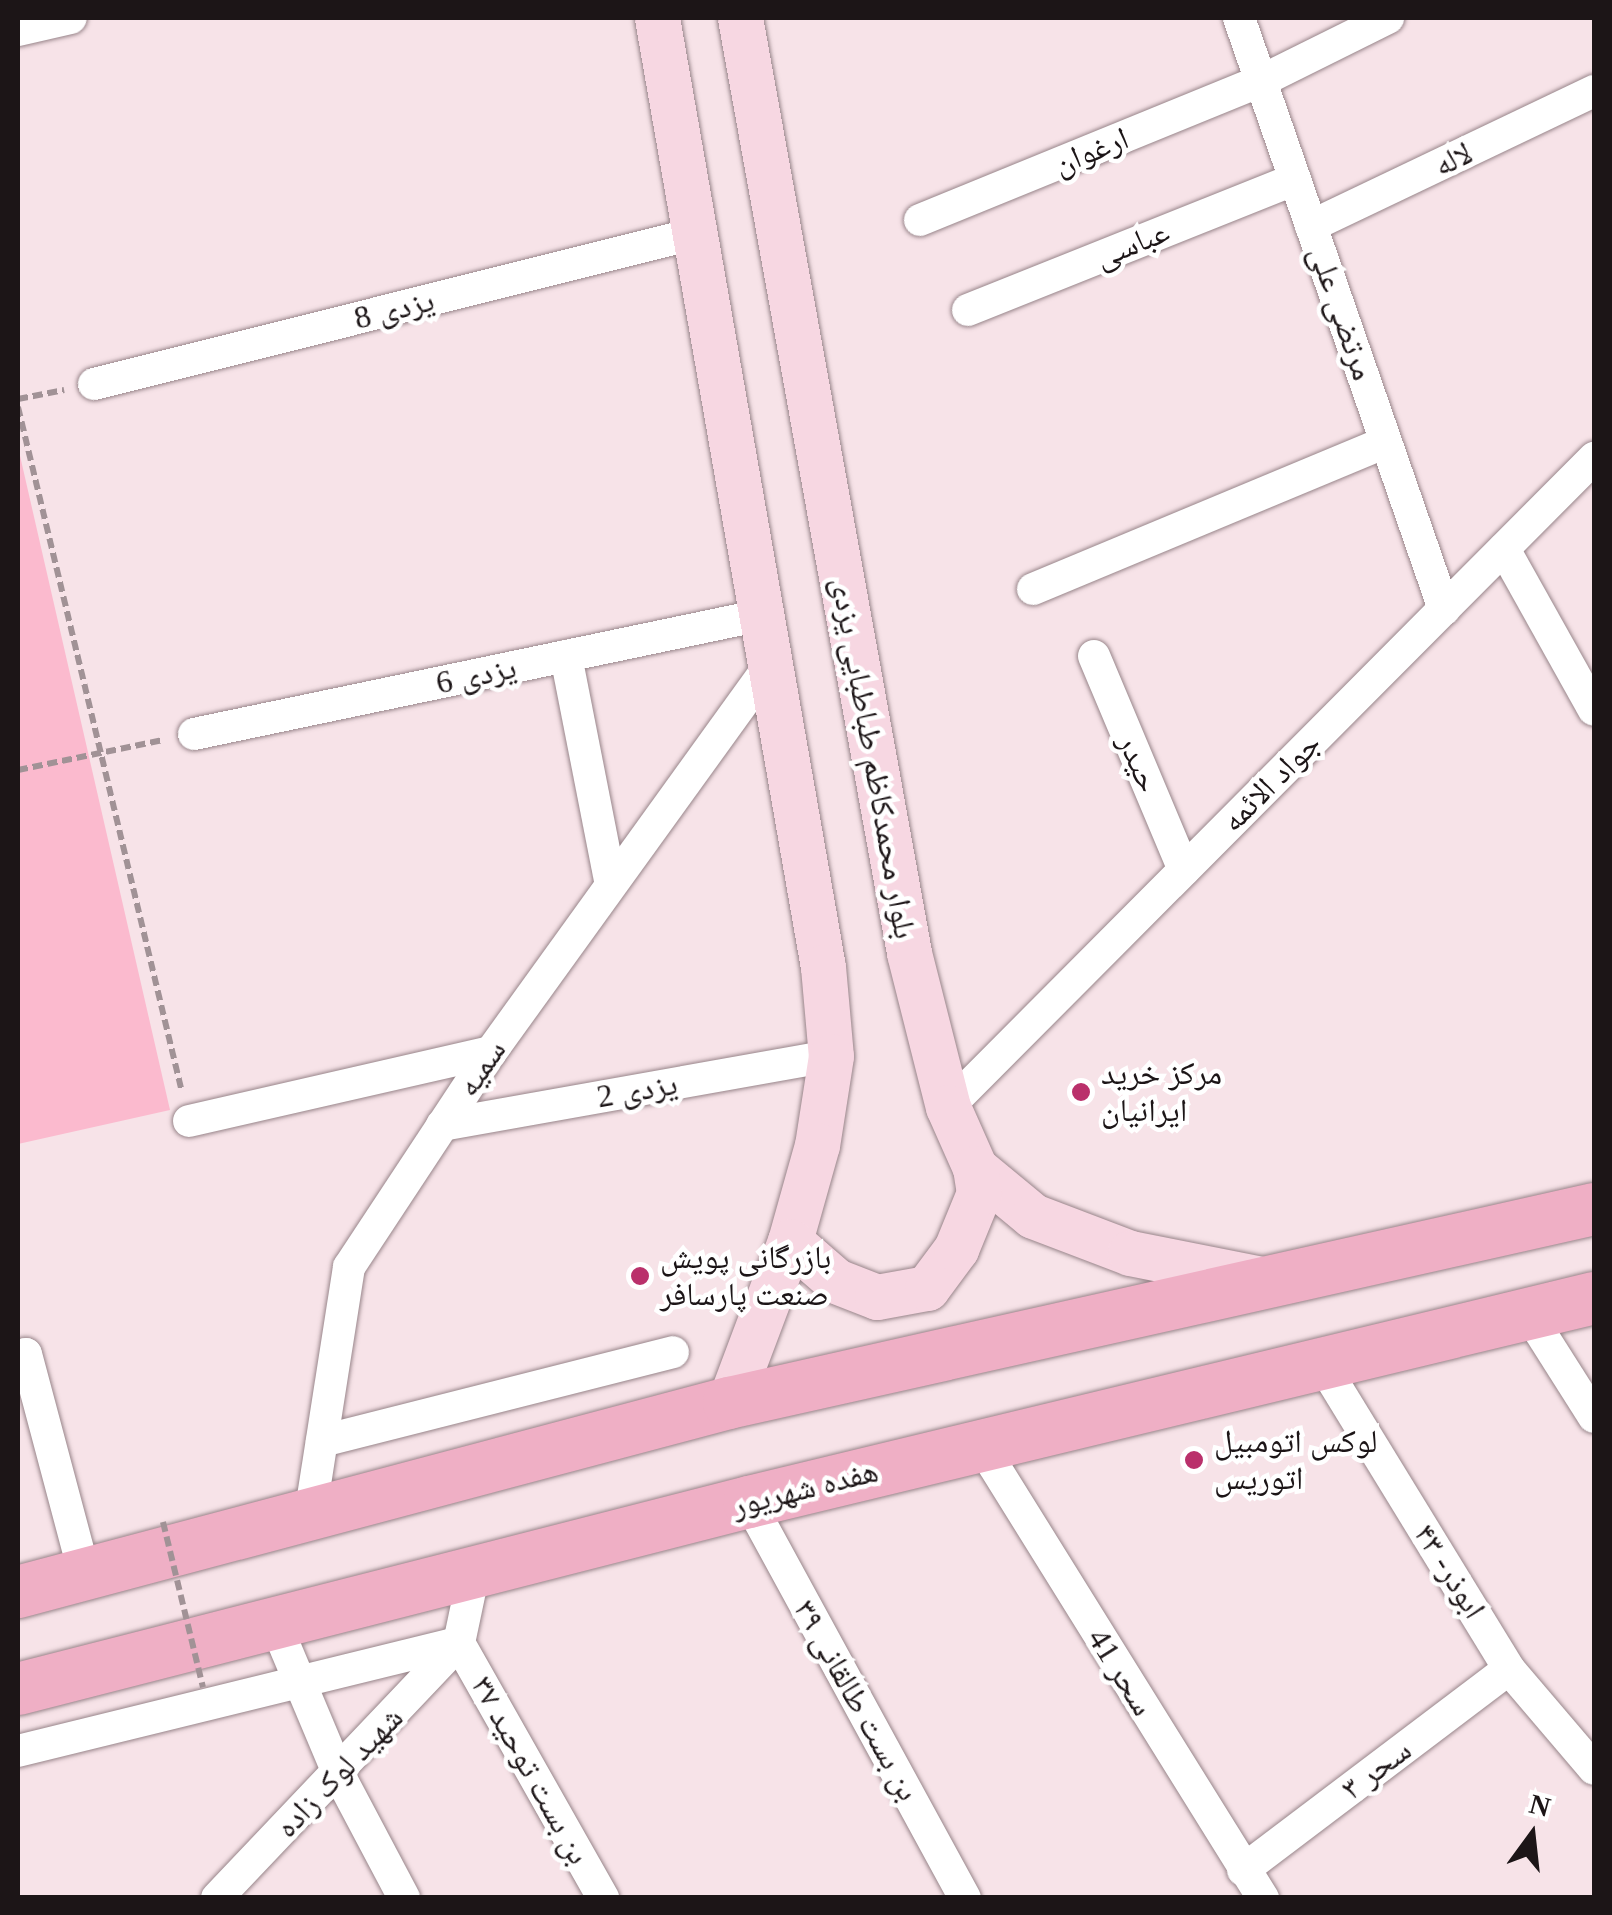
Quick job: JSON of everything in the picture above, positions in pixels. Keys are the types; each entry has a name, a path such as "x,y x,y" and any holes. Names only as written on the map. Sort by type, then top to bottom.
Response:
{"main road":[{"path":"656,18 757,616 823,967 831,1056 817,1145 790,1242 729,1403"},
{"name":"بلوار محمدکاظم طباطبایی یزدی","path":"740,18 909,953 948,1106 976,1168 1032,1216 1114,1247 1278,1282"},
{"path":"790,1242 836,1280 877,1298 926,1288 956,1249 979,1194 976,1168"},
{"path":"18,1592 729,1403 1594,1209"},
{"name":"هفده شهریور","path":"18,1689 749,1502 1594,1298"}],"street":[{"path":"18,30 71,18"},
{"name":"مرتضی علی","path":"1239,18 1444,608"},
{"name":"ارغوان","path":"920,220 1261,81 1388,18"},
{"name":"لاله","path":"1312,226 1594,91"},
{"name":"عباسی","path":"968,310 1295,178"},
{"name":"یزدی 8","path":"94,384 694,234"},
{"path":"1032,590 1386,442"},
{"name":"جواد الائمه","path":"948,1106 1594,458"},
{"path":"1504,549 1594,710"},
{"name":"یزدی 6","path":"194,734 757,616"},
{"path":"566,656 610,881"},
{"name":"حیدر","path":"1094,656 1184,870"},
{"name":"سمیه","path":"310,1516 349,1267 490,1052 767,669"},
{"path":"189,1121 490,1052"},
{"name":"یزدی 2","path":"442,1124 831,1056"},
{"path":"1528,1313 1594,1417"},
{"path":"322,1441 673,1352"},
{"path":"18,1356 26,1354 84,1576"},
{"name":"ابوذر- ۴۳","path":"1321,1362 1510,1668 1594,1770"},
{"name":"سحر 41","path":"981,1445 1264,1898"},
{"name":"بن‌ بست طالقانی ۳۹","path":"749,1502 966,1898"},
{"path":"18,1751 459,1643 474,1572"},
{"path":"275,1623 296,1682 340,1776 404,1898"},
{"name":"شهید لوک زاده","path":"217,1898 340,1776 459,1643"},
{"name":"بن بست توحید ۳۷","path":"459,1643 603,1898"},
{"name":"سحر ۳","path":"1243,1870 1510,1668"}],"path":[{"path":"18,399 94,384"},
{"path":"18,407 189,1121"},
{"path":"18,770 194,734"},
{"path":"163,1522 203,1687"}],"shaded area":[{"path":"18,447 170,1110 18,1144"}],"place":[{"name":"مرکز خرید ایرانیان","path":"1081,1092"},
{"name":"بازرگانی پویش صنعت پارسافر","path":"640,1276"},
{"name":"لوکس اتومبیل اتوریس","path":"1194,1460"}]}
